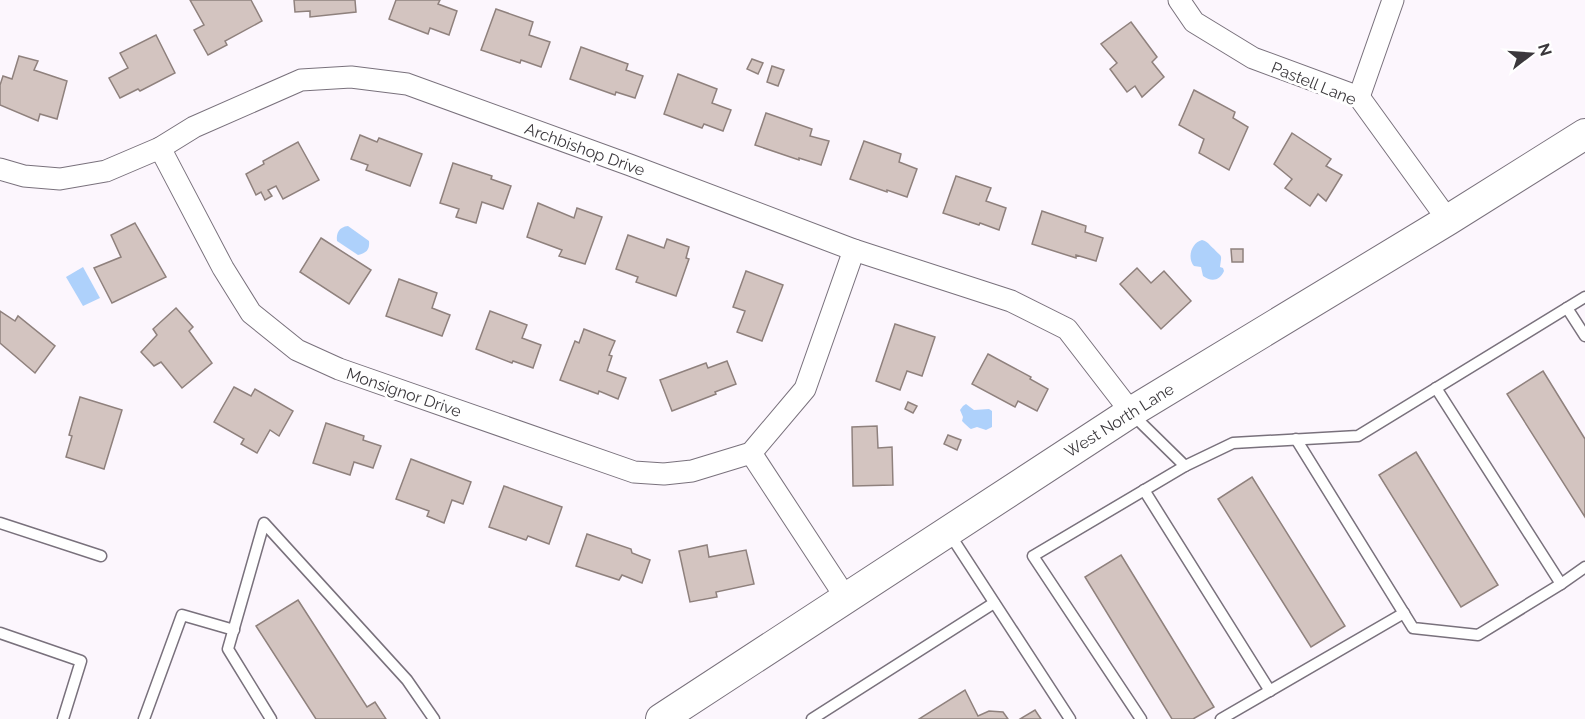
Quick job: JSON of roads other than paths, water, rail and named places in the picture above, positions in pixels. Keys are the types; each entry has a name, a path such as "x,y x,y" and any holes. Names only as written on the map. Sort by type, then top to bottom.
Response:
{"main road":[{"name":"West North Lane","path":"661,719 1131,412 1585,134"}],"street":[{"name":"Pastell Lane","path":"1179,0 1194,22 1253,58 1359,97 1448,220"},
{"path":"1359,97 1393,0"},
{"name":"Archbishop Drive","path":"0,169 24,176 60,179 106,171 160,148 194,127 301,80 351,77 407,84 854,250 1011,301 1067,329 1131,412"},
{"name":"Monsignor Drive","path":"160,148 223,268 251,314 297,350 339,369 634,472 664,474 692,471 751,453"},
{"path":"846,598 751,453 805,389 854,250"}],"lane":[{"path":"1141,719 1033,556 1185,466 1233,443 1358,436 1585,297"},
{"path":"1567,308 1585,336"},
{"path":"1436,388 1561,584"},
{"path":"1131,412 1185,466"},
{"path":"1296,439 1413,628 1478,635 1585,567"},
{"path":"1143,490 1270,691"},
{"path":"0,523 101,556"},
{"path":"271,719 228,649 264,523 407,680 434,719"},
{"path":"948,531 1070,719"},
{"path":"812,719 994,603"},
{"path":"1221,719 1404,613"},
{"path":"144,719 182,615 234,630"},
{"path":"0,633 81,661 63,719"}],"water":[{"path":"348,226 369,241 369,247 365,252 358,255 337,241 339,231"},
{"path":"1202,240 1221,256 1220,267 1224,271 1218,279 1206,278 1203,276 1201,267 1194,266 1192,263 1193,247"},
{"path":"83,267 100,298 83,306 66,277"},
{"path":"966,404 974,410 989,409 992,411 992,427 986,430 977,427 971,429 962,421 960,410"}]}
